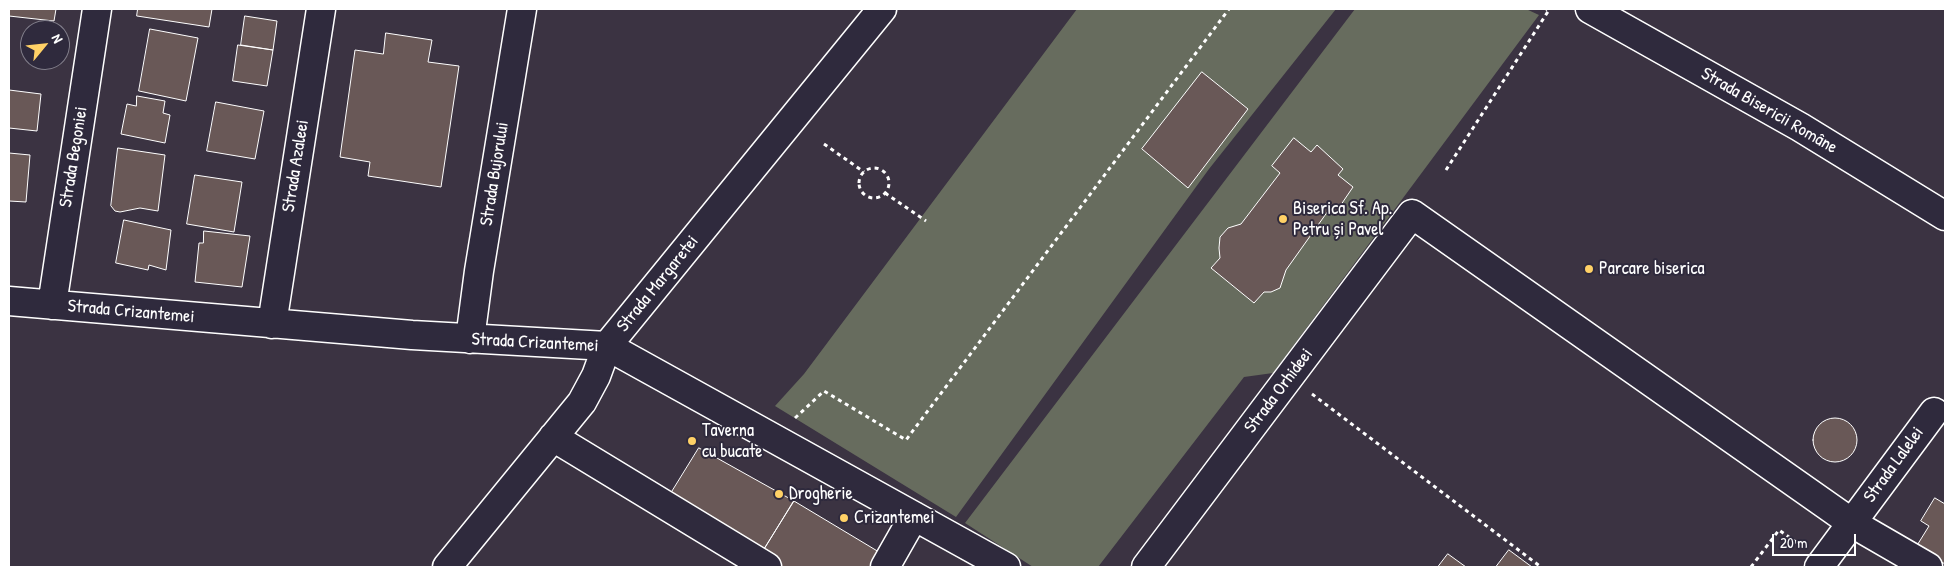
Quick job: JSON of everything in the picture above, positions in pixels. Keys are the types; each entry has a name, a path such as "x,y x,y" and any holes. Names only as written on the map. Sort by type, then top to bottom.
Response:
{"street":[{"name":"Strada Begoniei","path":"52,305 97,9"},
{"name":"Strada Azaleei","path":"272,324 321,9"},
{"name":"Strada Bujorului","path":"470,340 479,271 522,9"},
{"name":"Strada Margaretei","path":"447,567 582,402 596,376 607,346 882,9"},
{"name":"Strada Bisericii Române","path":"1590,9 1800,127 1945,216"},
{"name":"Strada Orhideei","path":"1146,567 1412,214 1852,523"},
{"name":"Strada Crizantemei","path":"9,301 470,340 607,346 1006,567"},
{"name":"Strada Lalelei","path":"1821,564 1934,412"},
{"path":"553,437 767,567"},
{"path":"884,567 914,516"},
{"path":"1852,523 1928,567"}],"path":[{"path":"791,422 824,391 906,440 1229,9"},
{"path":"1446,170 1549,10 1546,9"},
{"path":"824,144 864,172"},
{"path":"873,168 882,171 888,179 888,188 885,193 878,198 868,197 864,194 859,186 864,172 873,168"},
{"path":"885,193 926,221"},
{"path":"1289,377 1541,567"},
{"path":"1751,567 1779,530 1821,564"}],"green space":[{"path":"1077,9 1336,9 1209,169 956,517 775,406 804,374"},
{"path":"1355,9 1526,9 1539,15 1273,373 1244,377 1098,567 1033,567 965,523"}],"building":[{"path":"9,9 56,9 54,20 9,16"},
{"path":"138,9 212,9 209,27 137,16"},
{"path":"245,16 277,21 273,50 241,45"},
{"path":"150,29 198,38 186,101 139,91"},
{"path":"386,33 432,40 428,62 459,66 441,187 368,176 370,162 340,157 355,50 383,54"},
{"path":"238,45 273,50 267,86 233,81"},
{"path":"1202,72 1248,109 1188,188 1142,149"},
{"path":"9,90 41,94 37,131 9,128"},
{"path":"137,96 165,101 163,113 170,115 165,143 121,134 127,104 136,106"},
{"path":"216,102 264,111 255,159 207,151"},
{"name":"Biserica Sf. Ap. Petru și Pavel","path":"1294,138 1311,152 1317,145 1343,169 1338,175 1353,187 1334,215 1328,211 1286,270 1280,288 1271,292 1264,292 1254,303 1211,268 1220,258 1220,237 1228,228 1241,224 1280,173 1272,166"},
{"path":"118,148 165,155 158,211 140,208 120,212 115,211 111,206"},
{"path":"9,153 30,155 26,202 9,201"},
{"path":"195,175 242,182 234,232 187,224"},
{"path":"124,220 171,230 166,270 149,265 148,270 116,263"},
{"path":"204,231 250,236 242,287 195,282 199,243 203,243"},
{"path":"1835,418 1847,422 1853,428 1857,440 1853,452 1847,458 1835,462 1823,458 1817,452 1813,440 1817,428 1823,422"},
{"path":"699,448 794,501 762,552 670,495"},
{"path":"1935,498 1945,504 1945,564 1916,547 1929,526 1921,521"},
{"path":"794,501 884,555 877,567 782,567 761,555"},
{"path":"1509,550 1532,567 1496,567"},
{"path":"1448,554 1466,567 1438,567"}],"place":[{"name":"Biserica Sf. Ap. Petru și Pavel","path":"1283,219"},
{"name":"Parcare biserica","path":"1589,269"},
{"name":"Taverna cu bucate","path":"692,441"},
{"name":"Drogherie","path":"779,494"},
{"name":"Crizantemei","path":"844,518"}]}
